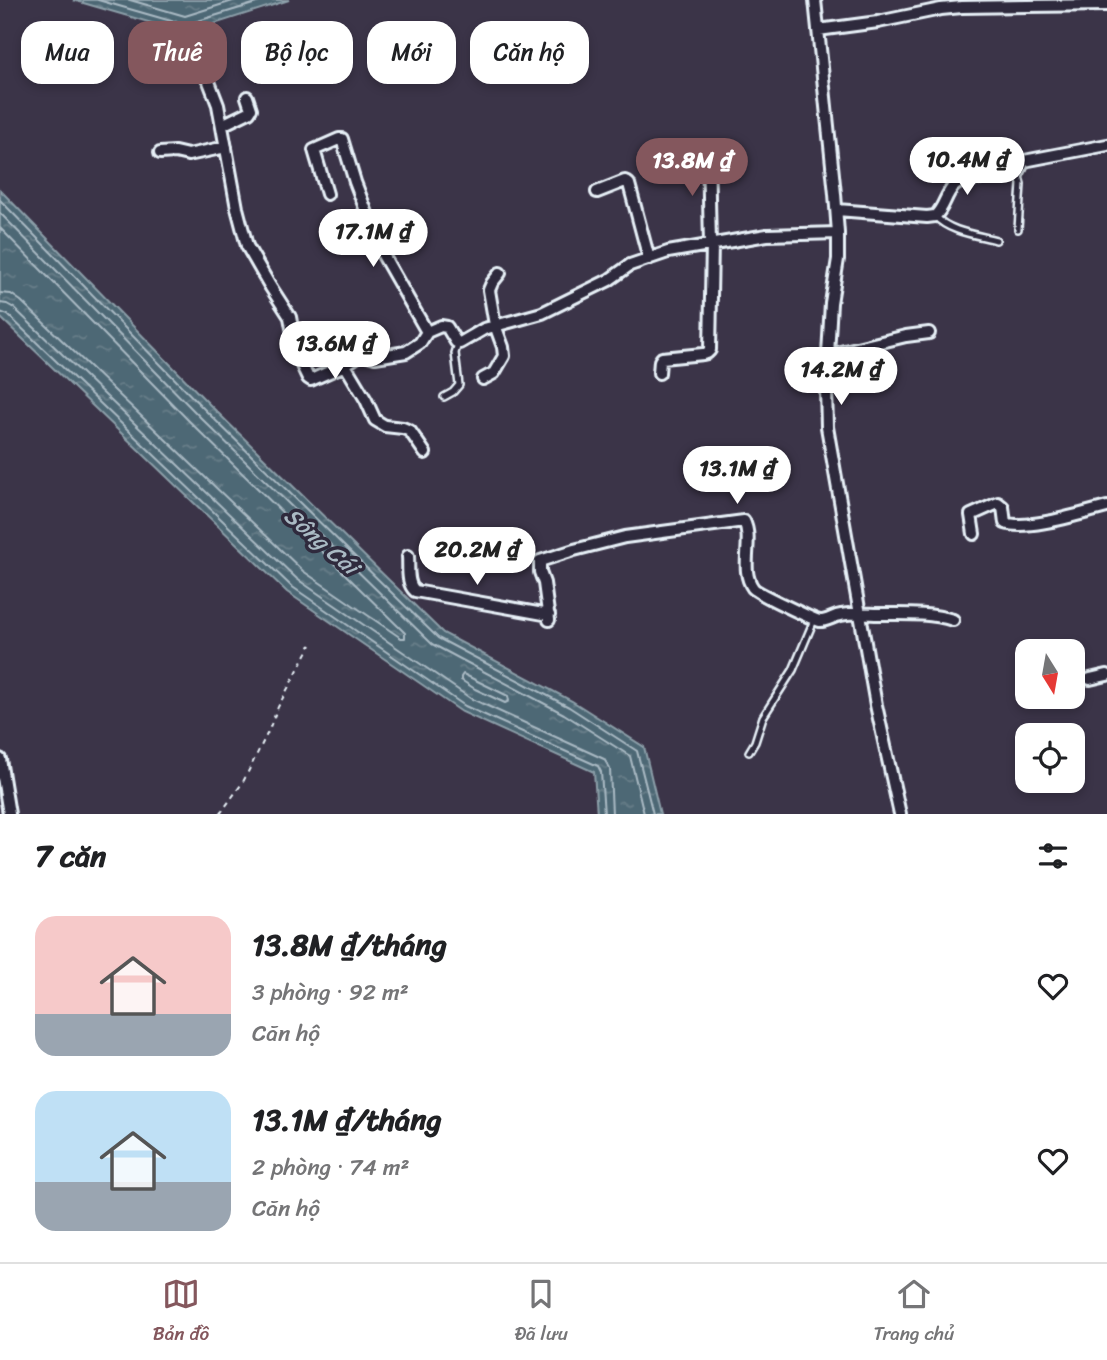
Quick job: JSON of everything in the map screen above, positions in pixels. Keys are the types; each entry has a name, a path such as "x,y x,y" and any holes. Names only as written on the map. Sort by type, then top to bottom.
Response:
{"street":[{"path":"815,0 838,233 828,355 828,438 876,705 900,814"},
{"path":"818,30 962,7 1107,5"},
{"path":"210,84 222,125 237,208 247,246 290,317 296,351 308,378 314,380 361,354 375,358 413,349 421,343 427,332 445,326 458,344 484,329 542,313 609,279 630,265 649,258 767,235 838,233"},
{"path":"222,125 249,112 251,109 247,97"},
{"path":"327,194 314,150 342,139 383,255 427,332"},
{"path":"837,210 935,216 944,206 954,185 970,180 1010,176 1018,173 1024,161 1107,145"},
{"path":"160,153 188,155 226,147"},
{"path":"659,373 662,358 703,354 710,350 708,151"},
{"path":"597,192 625,181 629,184 649,258"},
{"path":"483,379 494,373 504,356 495,326 489,290 500,273"},
{"path":"828,355 929,333"},
{"path":"345,365 375,420 385,426 410,431 425,453"},
{"path":"974,534 971,515 998,503 1003,507 1005,523 1018,525 1041,523 1107,507"},
{"path":"408,556 409,580 415,591 549,618 540,561 625,537 744,521 748,535 746,558 752,587 760,594 814,620 826,620 839,615 930,614 953,620"},
{"path":"1090,678 1107,675"},
{"path":"0,759 9,814"}],"lane":[{"path":"1018,173 1021,184 1018,229"},
{"path":"935,216 939,221 958,229 996,240"},
{"path":"444,397 459,385 455,353 458,344"},
{"path":"749,752 763,717 793,670 814,620"}],"path":[{"path":"220,814 243,782 311,645"}],"water":[{"path":"73,0 289,0 223,21 145,21"},
{"name":"Sông Cái","path":"0,190 212,407 443,633 572,701 644,747 660,814 597,814 594,772 462,712 287,592 0,317"}]}
